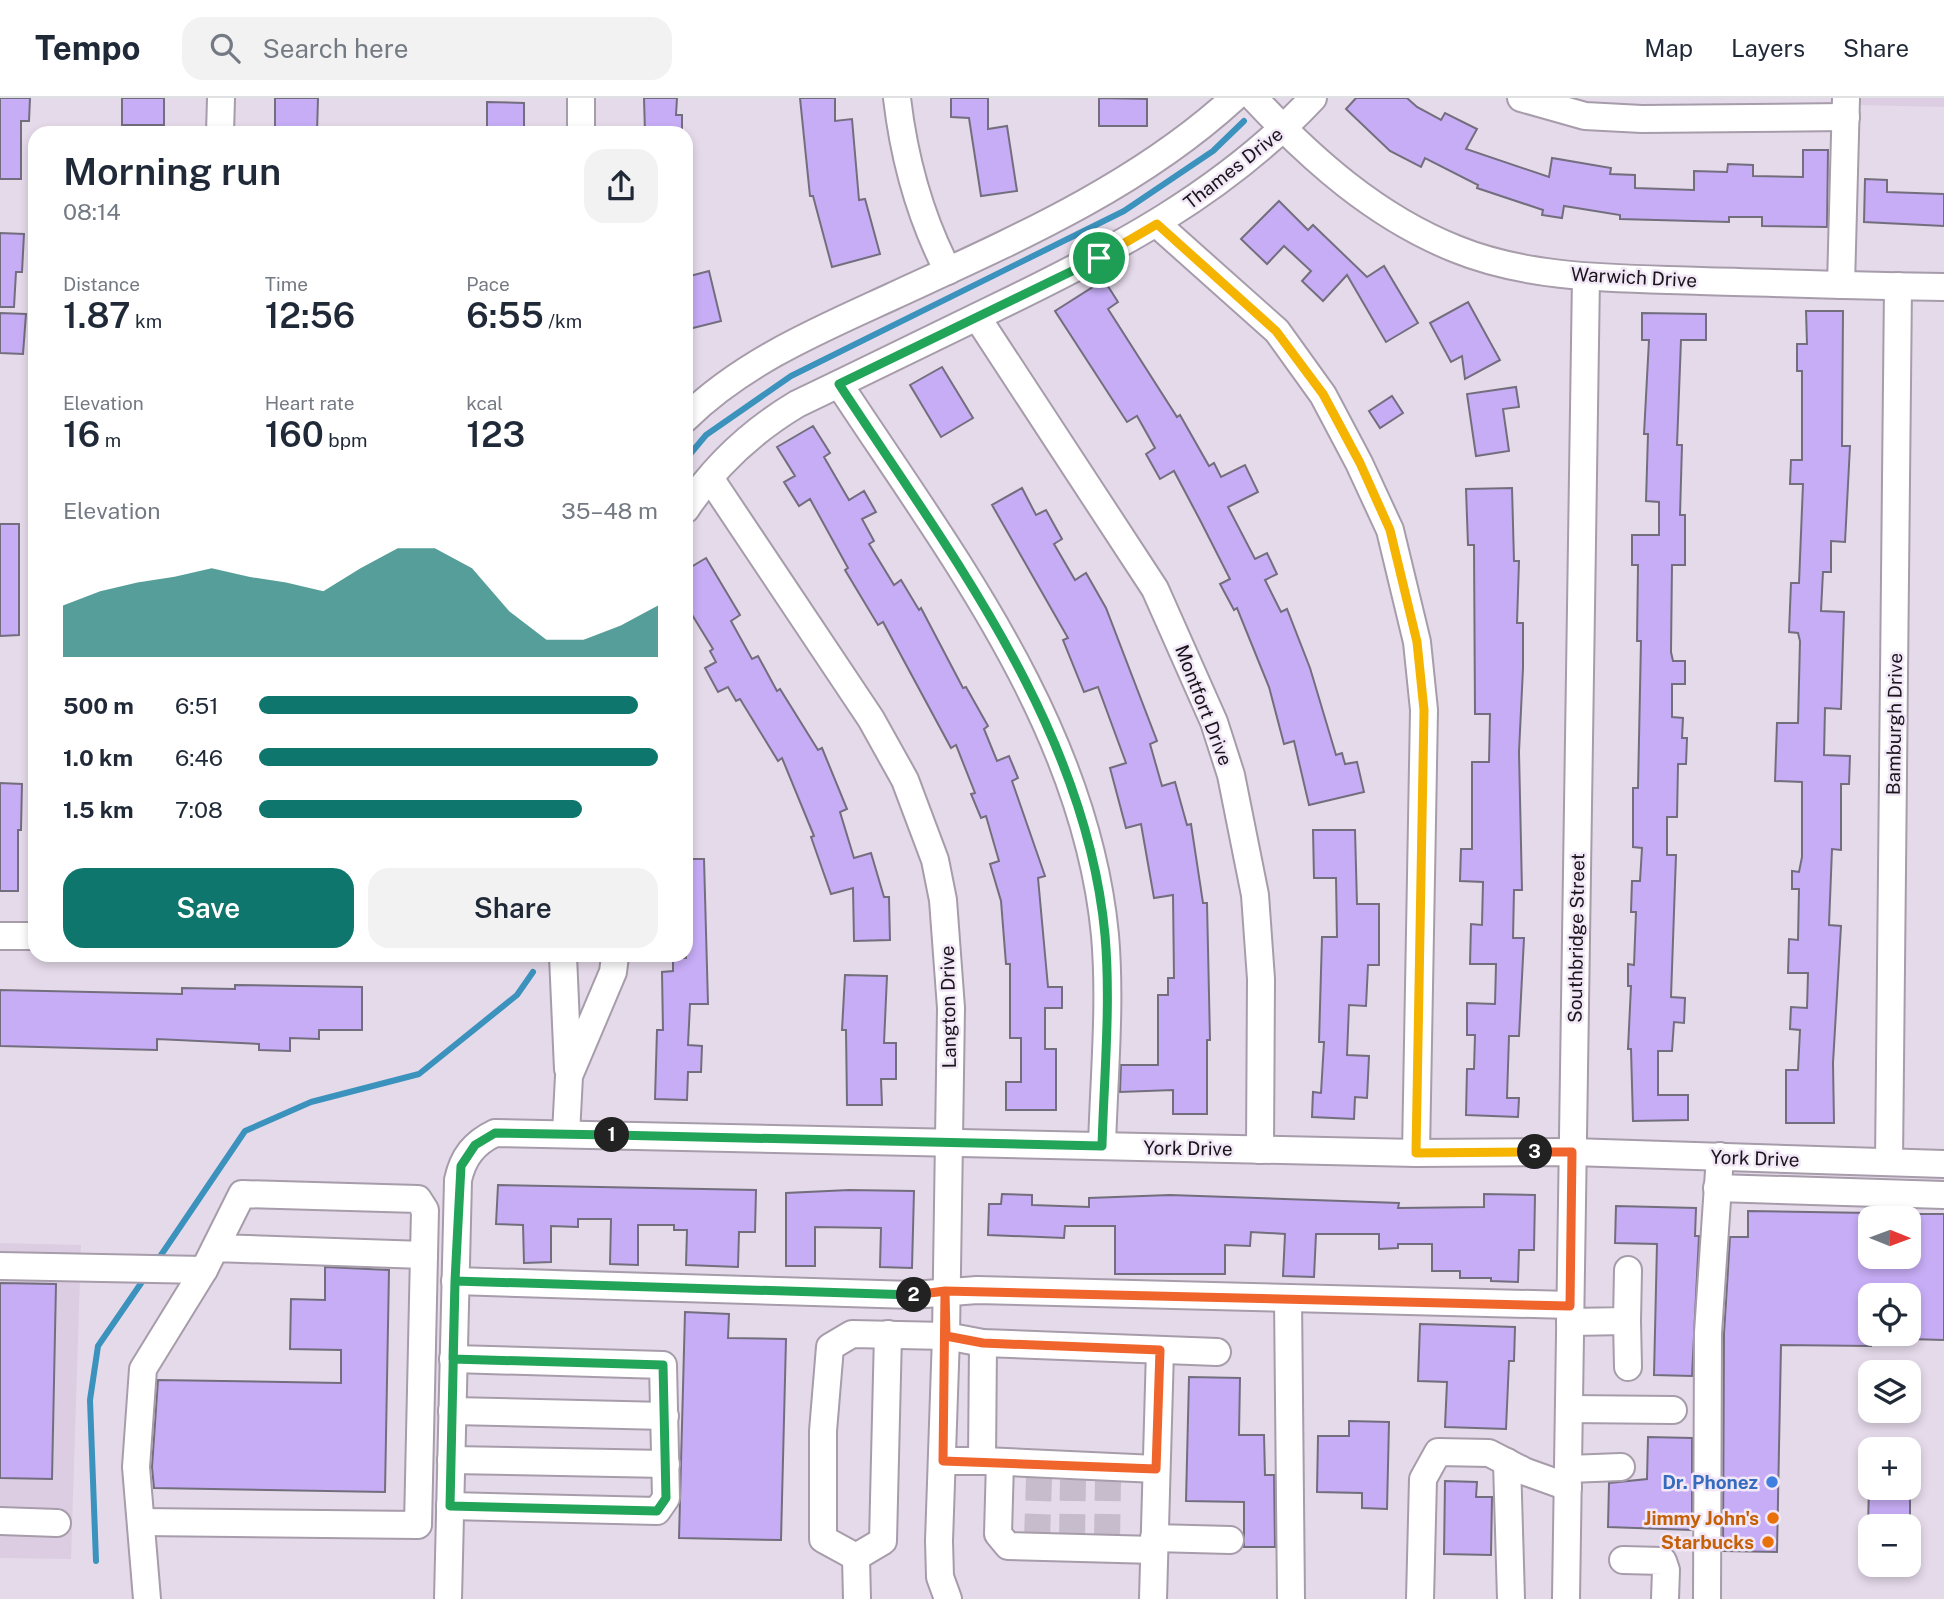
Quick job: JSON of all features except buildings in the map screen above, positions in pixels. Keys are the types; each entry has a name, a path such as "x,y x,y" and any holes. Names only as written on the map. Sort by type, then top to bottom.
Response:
{"street":[{"path":"220,126 221,98"},
{"path":"581,98 581,126"},
{"path":"897,98 902,139 918,200 948,271"},
{"name":"Warwich Drive","path":"1254,98 1284,130 1344,184 1405,225 1456,249 1498,262 1586,277 1944,287"},
{"name":"Thames Drive","path":"693,500 733,451 766,423 839,384 1099,258 1157,224 1217,184 1284,130 1313,98"},
{"path":"1521,98 1596,116 1846,107 1841,285"},
{"path":"693,412 756,363 1064,214 1148,166 1225,101"},
{"path":"1157,224 1276,331 1323,394 1360,463 1390,530 1417,642 1424,710 1416,1153"},
{"name":"Southbridge Street","path":"1566,1599 1586,277"},
{"name":"Bamburgh Drive","path":"1889,1163 1898,286"},
{"name":"Montfort Drive","path":"977,317 1155,589 1214,722 1231,775 1255,895 1261,979 1260,1150"},
{"path":"839,384 1011,653 1040,708 1062,761 1081,823 1105,934 1102,1146"},
{"name":"Langton Drive","path":"710,478 871,719 905,780 936,860 943,900 951,1009 940,1577 947,1599"},
{"path":"0,936 28,936"},
{"path":"563,962 569,1076 566,1134"},
{"path":"569,1076 613,972 614,962"},
{"name":"York Drive","path":"455,1281 458,1180 461,1166 475,1145 495,1133 1416,1153 1572,1152 1944,1164"},
{"path":"1707,1599 1708,1333 1720,1156"},
{"path":"1717,1188 1944,1195"},
{"path":"141,1522 418,1525 425,1210 418,1199 242,1194 210,1259 143,1369 136,1467 147,1599"},
{"path":"0,1266 424,1255"},
{"path":"1628,1270 1628,1367"},
{"path":"448,1599 455,1281 913,1295 945,1291 1288,1298 1570,1314 1627,1321"},
{"path":"1288,1298 1291,1599"},
{"path":"856,1557 823,1539 823,1431 830,1348 852,1334 946,1336 983,1343 1217,1352"},
{"path":"856,1557 883,1541 888,1334"},
{"path":"983,1343 998,1534 1008,1546 1037,1543 1154,1544 1230,1540"},
{"path":"1153,1599 1160,1350"},
{"path":"450,1506 657,1511 666,1498 663,1365 453,1359"},
{"path":"1569,1409 1673,1410"},
{"path":"452,1411 665,1416"},
{"path":"1420,1599 1423,1479 1438,1452 1489,1452 1507,1462 1568,1478 1621,1467"},
{"path":"451,1460 666,1464"},
{"path":"943,1461 991,1462 1039,1471 1109,1473 1156,1469"},
{"path":"1507,1462 1511,1599"},
{"path":"0,1521 57,1523"},
{"path":"856,1557 857,1599"},
{"path":"1623,1560 1662,1561 1666,1570 1665,1599"}],"shaded area":[{"path":"1859,98 1944,98 1944,107 1858,105"},
{"path":"0,1243 81,1245 71,1559 0,1558"}],"waterway":[{"path":"693,451 706,435 791,376 1124,211 1213,151 1244,121"},
{"path":"157,1261 245,1131 311,1102 419,1074 517,995 533,972"},
{"path":"96,1561 90,1400 98,1346 146,1276"}],"tunnel":[{"path":"1037,1540 1039,1478"},
{"path":"1072,1540 1073,1480"},
{"path":"1107,1540 1108,1480"}],"place":[{"name":"Dr. Phonez","path":"1772,1482"},
{"name":"Jimmy John's","path":"1773,1518"},
{"name":"Starbucks","path":"1768,1542"}],"route":[{"path":"1099,258 839,384 946,547 1011,653 1040,708 1062,761 1094,875 1105,934 1102,1146 509,1133 495,1133 484,1138 475,1145 461,1166 458,1180 455,1281 453,1359 450,1506 657,1511 666,1498 663,1365 453,1359 455,1281 913,1295 945,1291 946,1336 983,1343 1160,1350 1156,1469 943,1461 945,1291 1570,1306 1572,1152 1416,1153 1424,710 1417,642 1390,530 1360,463 1323,394 1276,331 1157,224 1099,258"}]}
